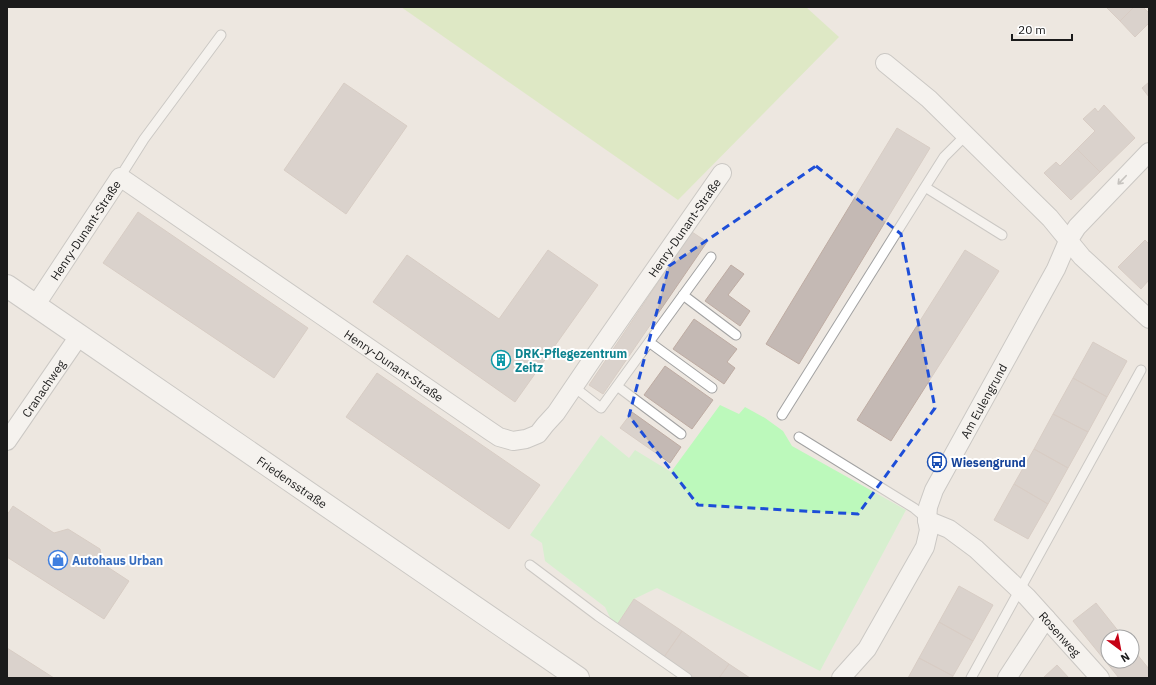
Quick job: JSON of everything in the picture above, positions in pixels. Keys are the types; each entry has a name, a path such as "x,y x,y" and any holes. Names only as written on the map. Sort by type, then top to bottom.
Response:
{"street":[{"path":"885,63 929,99 1050,218 1082,257 1149,319"},
{"name":"Am Eulengrund","path":"841,678 868,649 925,547 929,530 928,507 934,490 1056,269 1068,241 1085,218 1149,152"},
{"name":"Henry-Dunant-Straße","path":"35,306 120,177 500,437 513,441 526,439 538,434 556,413 722,173"},
{"name":"Friedensstraße","path":"7,286 578,678"},
{"name":"Cranachweg","path":"7,441 79,336"},
{"name":"Rosenweg","path":"928,520 949,529 976,549 1020,590 1100,678"},
{"path":"1008,678 1046,618"}],"lane":[{"path":"120,177 147,134 221,35"},
{"path":"782,415 944,157 965,136"},
{"path":"925,187 1002,235"},
{"path":"574,387 601,408 711,257"},
{"path":"683,295 736,335"},
{"path":"649,342 712,388"},
{"path":"970,678 1141,370"},
{"path":"617,386 681,434"},
{"path":"799,437 914,508 928,520"},
{"path":"530,565 598,616 687,678"}],"highlighted area":[{"path":"816,166 901,234 935,408 858,514 698,505 629,416 669,266"}],"green space":[{"path":"401,7 806,7 839,37 678,200"},
{"path":"720,405 739,414 745,407 765,418 783,431 792,446 906,510 820,671 657,588 634,599 615,628 605,607 545,561 542,543 530,535 601,435 629,458 635,450 671,472"}],"building":[{"path":"1106,7 1134,7 1120,21"},
{"path":"1134,7 1143,7 1149,13 1149,23 1135,37 1120,21"},
{"path":"1149,82 1149,97 1142,88"},
{"path":"344,83 407,126 346,214 284,170"},
{"path":"1104,105 1135,138 1100,172 1077,149 1095,131 1083,119 1095,108 1098,112"},
{"path":"897,128 930,148 799,364 766,344"},
{"path":"1077,149 1100,172 1071,200 1044,173 1056,162 1060,166"},
{"path":"138,212 308,328 274,378 103,263"},
{"path":"692,232 707,242 603,394 589,385"},
{"path":"1145,240 1148,243 1149,242 1149,280 1141,289 1118,267"},
{"name":"DRK-Pflegezentrum Zeitz","path":"548,250 598,285 515,402 373,302 407,255 499,319"},
{"path":"965,250 999,271 891,441 857,420"},
{"path":"731,265 744,274 728,295 750,311 740,326 705,301"},
{"path":"694,319 737,349 727,362 735,368 724,384 673,349"},
{"path":"1093,342 1127,361 1107,397 1073,378"},
{"path":"665,366 713,400 692,429 644,395"},
{"path":"377,373 540,485 509,529 346,417"},
{"path":"1073,378 1107,397 1088,432 1053,414"},
{"path":"632,412 681,447 670,463 620,428"},
{"path":"1053,414 1088,432 1068,468 1034,449"},
{"path":"1034,449 1068,468 1048,504 1014,484"},
{"path":"1014,484 1048,504 1028,539 994,520"},
{"name":"Autohaus Urban","path":"13,506 54,533 68,529 100,549 103,564 129,581 104,619 7,557 7,515"},
{"path":"959,586 993,605 973,641 939,622"},
{"path":"634,599 682,631 662,660 615,628"},
{"path":"1096,603 1117,629 1100,629 1100,654 1073,621"},
{"path":"939,622 973,641 953,676 919,658"},
{"path":"682,631 729,664 719,678 688,678 662,660"},
{"path":"7,648 54,678 7,678"},
{"path":"919,658 953,676 952,678 908,678"},
{"path":"1140,658 1149,669 1149,678 1119,678 1112,669 1140,669"},
{"path":"729,664 750,678 719,678"},
{"path":"1057,665 1069,678 1043,678"}],"place":[{"name":"DRK-Pflegezentrum Zeitz","path":"501,360"},
{"name":"Wiesengrund","path":"937,462"},
{"name":"Autohaus Urban","path":"58,560"}]}
